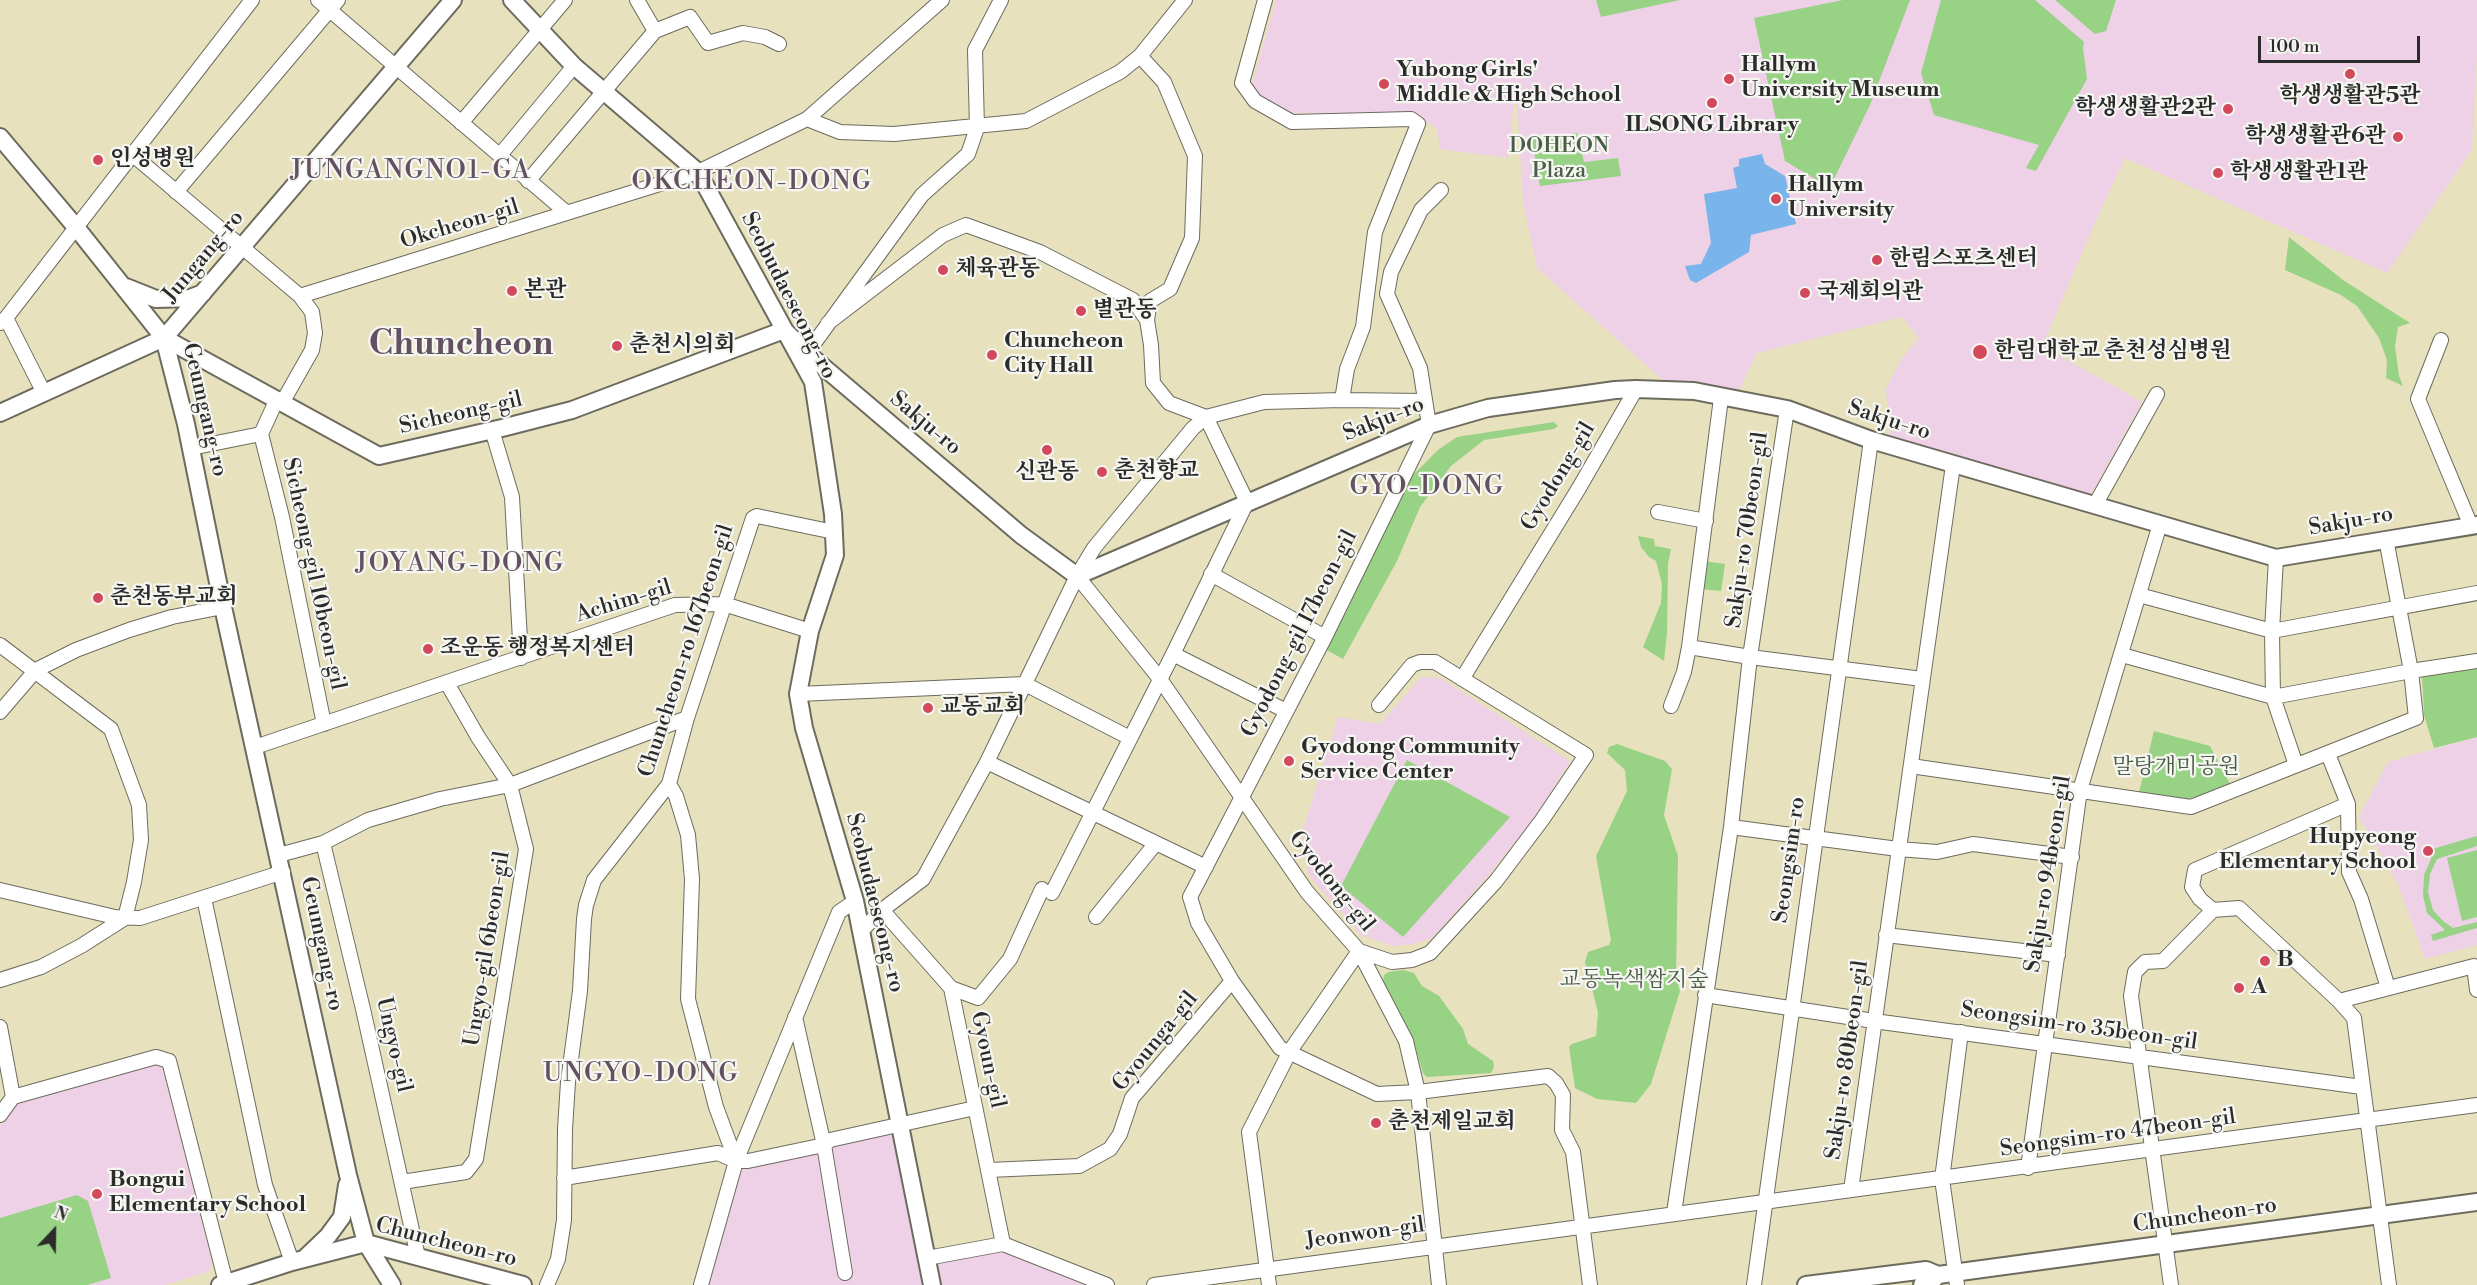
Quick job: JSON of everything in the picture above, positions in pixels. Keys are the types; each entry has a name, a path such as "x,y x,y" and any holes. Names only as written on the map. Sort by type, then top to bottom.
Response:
{"street":[{"path":"44,393 3,320 252,0"},
{"path":"318,0 334,5 395,67 567,213"},
{"name":"Jungang-ro","path":"0,413 164,338 453,0"},
{"name":"Seobudaeseong-ro","path":"512,0 574,66 698,172 813,382 833,514 835,555 810,632 798,694 804,728 855,901 932,1285"},
{"path":"461,123 565,0"},
{"path":"638,0 655,31"},
{"name":"Okcheon-gil","path":"300,296 698,172 807,118 942,0"},
{"path":"807,353 922,195 968,154 977,128 975,50 1001,0"},
{"path":"807,118 840,132 894,134 977,128 1026,121 1120,72 1140,56 1185,0"},
{"path":"1265,0 1242,83 1255,101 1292,122 1411,119 1418,124 1375,232 1363,327 1347,369 1342,400"},
{"path":"176,192 334,5"},
{"path":"528,181 655,31 690,17 708,43 743,33 765,37 779,44"},
{"path":"951,988 978,998 1010,959 1092,812 1247,502 1206,417 1169,403 1153,383 1152,345 1147,320 1150,301 1170,289 1192,238 1195,156 1164,82 1140,56"},
{"path":"500,155 574,66"},
{"name":"Geumgang-ro","path":"0,137 76,227 164,338 191,448 223,606 348,1175 366,1244 392,1285"},
{"path":"133,155 300,296 312,312 315,333 312,350 280,401"},
{"path":"1429,424 1420,368 1387,294 1391,272 1421,210 1441,190"},
{"path":"828,323 943,235 966,225 1040,252 1133,300 1147,320"},
{"path":"124,286 156,299 190,298 203,293"},
{"name":"Sakju-ro","path":"784,330 807,353 1022,535 1077,576 1429,424 1488,408 1636,389 1694,391 1787,410 1871,440 1953,465 2276,558 2474,525"},
{"name":"Sicheong-gil","path":"164,338 379,456 572,410 784,330"},
{"path":"2441,340 2418,399 2474,525"},
{"name":"Gyodong-gil","path":"1462,679 1580,488 1636,389"},
{"path":"2095,505 2157,394"},
{"path":"1671,706 1684,672 1689,646 1722,398"},
{"name":"Sicheong-gil 10beon-gil","path":"280,401 261,434 282,517 324,724"},
{"path":"861,932 882,910 924,879 987,762 1077,576 1094,548 1194,428 1206,417 1264,402 1424,401"},
{"name":"Sakju-ro 70beon-gil","path":"1674,1213 1731,827 1750,657 1787,410"},
{"name":"Gyodong-gil 17beon-gil","path":"1232,981 1198,923 1190,897 1325,637 1429,424"},
{"path":"492,430 512,497 521,658"},
{"name":"Sicheong-gil 10beon-gil","path":"191,448 261,434"},
{"name":"Seongsim-ro","path":"1754,1285 1814,838 1871,440"},
{"name":"Sakju-ro 80beon-gil","path":"1851,1190 1953,465"},
{"path":"1658,512 1706,521"},
{"name":"Chuncheon-ro 167beon-gil","path":"547,1285 558,1259 564,1220 568,1082 580,991 586,904 594,880 669,784 687,718 753,518 757,516 834,532"},
{"name":"Sakju-ro 94beon-gil","path":"2028,1168 2080,790 2160,524"},
{"path":"1911,766 2191,807 2416,718 2411,671 2386,539"},
{"path":"2276,558 2272,631 2273,697 2296,765"},
{"path":"1211,574 1325,637"},
{"name":"Gyodong-gil","path":"1077,576 1160,679 1307,892 1359,951 1392,962 1412,960 1430,953 1497,881 1586,755 1435,662 1420,662 1412,665 1379,705"},
{"path":"2139,595 2272,631 2477,593"},
{"name":"Achim-gil","path":"255,747 675,605 724,604 810,632"},
{"path":"0,712 36,670 76,650 172,617 223,606"},
{"path":"0,645 7,653 36,670 111,729 139,805 141,840 125,918 81,946 41,967 0,980"},
{"path":"1689,646 1750,657"},
{"path":"1173,654 1286,711"},
{"path":"2122,655 2273,697 2477,661"},
{"name":"Sakju-ro 70beon-gil","path":"1750,657 1838,667"},
{"path":"1838,667 1922,679"},
{"name":"Ungyo-gil 6beon-gil","path":"402,1182 466,1172 476,1159 526,849 510,784 478,737 447,683"},
{"path":"798,694 1025,684 1130,738"},
{"path":"279,855 323,843 368,820 440,799 510,784 687,718"},
{"path":"2328,754 2348,804 2349,872 2361,899 2388,988"},
{"path":"987,762 1206,867"},
{"path":"669,784 676,796 688,835 692,879 688,999 716,1107 736,1161"},
{"path":"2213,910 2200,899 2192,887 2195,870 2348,804"},
{"path":"1731,827 1898,849 1938,852 1973,844 2072,857"},
{"name":"Ungyo-gil","path":"323,843 418,1257"},
{"path":"1096,917 1156,843"},
{"path":"0,890 125,918 140,918 283,873"},
{"path":"204,898 265,1185 298,1261 328,1236 342,1217 346,1204 348,1175"},
{"path":"701,1285 736,1161 839,912 855,901"},
{"path":"2171,1285 2131,996 2135,972 2145,962 2163,961 2213,910 2239,908 2339,1001 2354,1018 2361,1087 2389,1285"},
{"name":"Gyoun-gil","path":"882,910 951,988 1004,1244"},
{"name":"Sakju-ro 80beon-gil","path":"1886,935 2058,955"},
{"path":"1269,1285 1249,1132 1290,1051 1359,951 1406,1041 1418,1092 1439,1285"},
{"path":"2339,1001 2474,966 2477,990"},
{"path":"1232,981 1280,1048 1377,1094 1418,1092 1548,1077 1563,1095 1562,1131 1573,1152 1590,1285"},
{"name":"Gyounga-gil","path":"990,1170 1079,1166 1110,1149 1120,1134 1132,1098 1232,981"},
{"path":"1705,995 1792,1008"},
{"name":"Seongsim-ro 35beon-gil","path":"1792,1008 2361,1087"},
{"path":"795,1017 824,1145 844,1272"},
{"path":"0,1027 13,1097"},
{"path":"1956,1279 1942,1179 1961,1032"},
{"path":"0,1115 13,1097 156,1057 169,1061 223,1284"},
{"name":"Seongsim-ro 47beon-gil","path":"1764,1201 2028,1168 2477,1105"},
{"path":"564,1178 718,1153 736,1161 748,1161 824,1145 830,1140 975,1108"},
{"name":"Jeonwon-gil","path":"1154,1285 1764,1201"},
{"name":"Chuncheon-ro","path":"1806,1285 1926,1270 1956,1279 2167,1245 2477,1202"},
{"name":"Chuncheon-ro","path":"223,1284 298,1261 366,1244 523,1285"},
{"path":"927,1258 1004,1244 1107,1285"},
{"name":"Chuncheon-ro","path":"1922,1285 1929,1284 1938,1275"}],"shaded area":[{"name":"Hallym University","path":"1276,0 2477,0 2472,150 2387,273 2125,158 2042,346 2142,402 2088,500 1957,455 1890,440 1886,389 1902,358 1919,338 1902,317 1757,353 1734,400 1674,390 1537,268 1523,202 1516,82 1508,158 1440,149 1437,128 1411,114 1286,113 1250,92"},
{"path":"1421,677 1440,678 1570,761 1535,817 1487,877 1432,938 1414,944 1394,946 1361,935 1309,876 1302,833 1338,717 1380,724"},
{"name":"Hupyeong Elementary School","path":"2477,737 2477,945 2425,959 2398,884 2359,817 2388,762"},
{"name":"Bongui Elementary School","path":"155,1063 163,1070 212,1262 210,1271 166,1285 0,1285 0,1126 20,1101"},
{"path":"895,1130 924,1263 1003,1248 1099,1285 706,1285 740,1164"}],"green space":[{"path":"1596,0 1680,0 1601,17"},
{"path":"1843,0 1910,0 1870,105 1832,183 1827,186 1785,161 1754,18"},
{"path":"1941,0 2035,0 2084,42 2087,79 2036,171 2026,168 2039,145 1934,115 1921,73"},
{"path":"2055,0 2116,0 2106,31 2095,34"},
{"name":"DOHEON Plaza","path":"1577,133 1584,162 1618,158 1621,176 1540,186 1532,140"},
{"path":"2289,237 2343,280 2410,323 2398,327 2395,346 2399,376 2403,386 2386,378 2387,360 2379,338 2357,306 2341,295 2285,270"},
{"path":"1554,422 1558,426 1554,429 1484,440 1451,466 1420,507 1397,561 1343,659 1323,648 1410,478 1438,450 1457,437"},
{"path":"1638,536 1654,539 1655,546 1671,549 1668,564 1667,633 1664,661 1643,647 1661,603 1662,584 1656,561 1649,557 1641,547"},
{"path":"1704,561 1725,564 1721,591 1701,589"},
{"path":"2477,666 2477,737 2434,748 2424,715 2422,675"},
{"name":"말탕개미공원","path":"2154,731 2210,746 2231,786 2188,799 2139,792"},
{"name":"교동녹색쌈지숲","path":"1617,744 1665,761 1672,769 1664,815 1678,856 1676,977 1680,991 1651,1084 1636,1103 1597,1099 1575,1088 1569,1047 1596,1036 1598,1012 1585,962 1588,952 1609,945 1611,940 1596,856 1627,791 1625,770 1607,753 1609,747"},
{"path":"1407,760 1510,817 1403,937 1341,886"},
{"path":"2477,836 2477,846 2437,859 2430,874 2428,892 2433,910 2443,921 2453,928 2477,922 2477,928 2433,941 2431,935 2445,930 2427,913 2423,895 2424,875 2431,859 2429,850"},
{"path":"2477,850 2477,917 2462,921 2447,858"},
{"path":"1404,970 1414,973 1422,986 1439,996 1463,1029 1468,1044 1493,1061 1494,1067 1491,1073 1427,1077 1423,1073 1413,1040 1383,982 1384,975 1388,972"},
{"path":"77,1195 88,1201 111,1278 87,1285 0,1285 0,1218"}],"water":[{"path":"1762,154 1765,164 1785,176 1796,224 1751,235 1749,252 1696,283 1690,280 1685,266 1701,264 1711,243 1704,194 1737,188 1733,168 1739,166 1739,159"}],"place":[{"name":"학생생활관5관","path":"2350,74"},
{"name":"Hallym University Museum","path":"1729,79"},
{"name":"Yubong Girls' Middle & High School","path":"1384,84"},
{"name":"ILSONG Library","path":"1712,103"},
{"name":"학생생활관2관","path":"2228,109"},
{"name":"학생생활관6관","path":"2398,137"},
{"name":"인성병원","path":"98,160"},
{"name":"학생생활관1관","path":"2218,173"},
{"name":"Hallym University","path":"1776,199"},
{"name":"한림스포츠센터","path":"1877,260"},
{"name":"체육관동","path":"943,270"},
{"name":"본관","path":"512,291"},
{"name":"국제회의관","path":"1805,293"},
{"name":"별관동","path":"1081,311"},
{"name":"춘천시의회","path":"617,346"},
{"name":"한림대학교 춘천성심병원","path":"1980,352"},
{"name":"Chuncheon City Hall","path":"992,355"},
{"name":"신관동","path":"1047,450"},
{"name":"춘천향교","path":"1102,472"},
{"name":"춘천동부교회","path":"98,598"},
{"name":"조운동 행정복지센터","path":"428,649"},
{"name":"교동교회","path":"928,708"},
{"name":"Gyodong Community Service Center","path":"1289,761"},
{"name":"Hupyeong Elementary School","path":"2428,851"},
{"name":"B","path":"2265,961"},
{"name":"A","path":"2239,988"},
{"name":"춘천제일교회","path":"1376,1123"},
{"name":"Bongui Elementary School","path":"97,1194"}],"district":[{"name":"JUNGANGNO1-GA","path":"411,172"},
{"name":"OKCHEON-DONG","path":"752,183"},
{"name":"Chuncheon","path":"461,346"},
{"name":"GYO-DONG","path":"1427,488"},
{"name":"JOYANG-DONG","path":"460,565"},
{"name":"UNGYO-DONG","path":"641,1075"}]}
